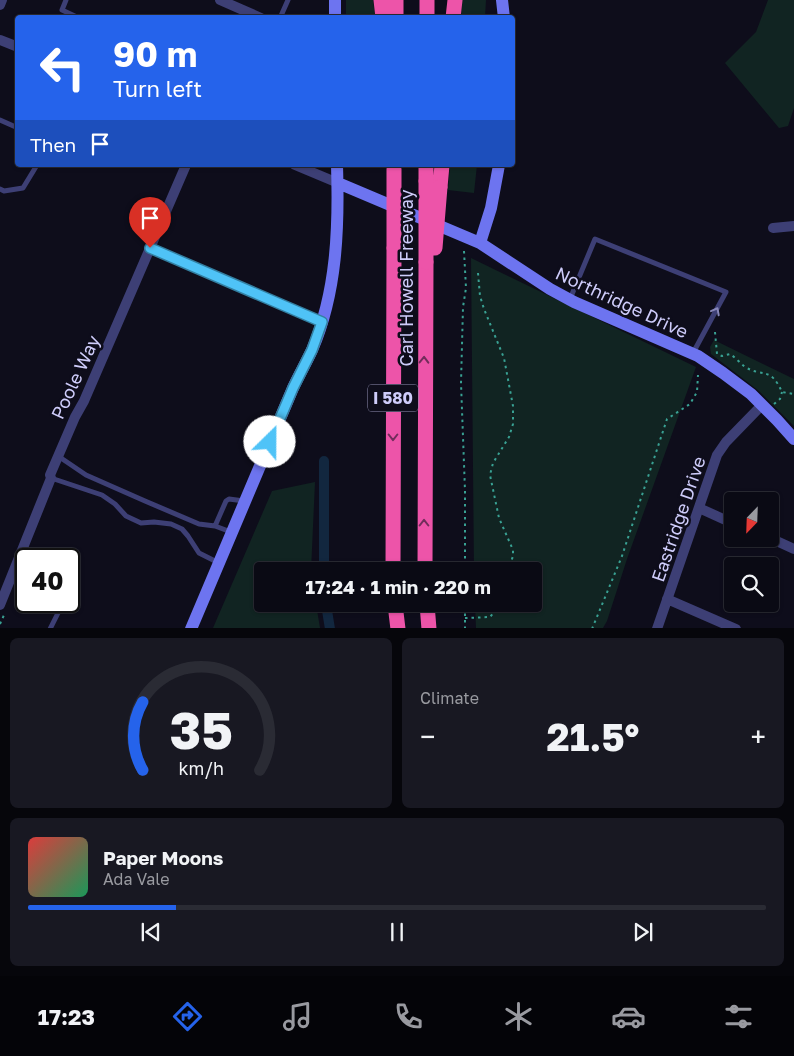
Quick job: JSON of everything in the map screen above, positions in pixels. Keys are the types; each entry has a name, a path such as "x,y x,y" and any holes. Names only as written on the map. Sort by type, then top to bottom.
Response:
{"highway":[{"path":"381,0 383,15"},
{"path":"396,0 396,15"},
{"path":"427,15 428,0"},
{"path":"453,15 455,0"},
{"name":"Carl Howell Freeway","path":"394,167 394,562"},
{"name":"Carl Howell Freeway","path":"425,562 425,294 429,263 433,184 427,167"},
{"path":"433,184 441,167"},
{"path":"397,612 398,628"},
{"path":"428,612 429,628"}],"street":[{"path":"0,5 2,0"},
{"path":"220,0 254,15"},
{"path":"335,0 335,15"},
{"path":"502,0 504,15"},
{"path":"0,40 15,46"},
{"name":"Poole Way","path":"24,548 58,456 84,401 185,167"},
{"path":"300,167 338,183"},
{"path":"190,628 293,388 312,350 322,322 331,289 334,268 337,167"},
{"path":"480,243 491,208 499,167"},
{"name":"Northridge Drive","path":"338,183 480,243 550,290 569,300 693,354 723,373 762,405 794,439"},
{"path":"773,228 794,226"},
{"name":"Eastridge Drive","path":"657,628 717,455 726,442 762,405"},
{"path":"699,508 724,519"},
{"path":"779,542 794,548"},
{"name":"Poole Way","path":"0,605 15,569"},
{"path":"667,599 736,628"}],"lane":[{"path":"66,0 62,10 73,15"},
{"path":"281,15 288,0"},
{"path":"0,120 15,127"},
{"path":"0,189 4,191 23,188 36,167"},
{"path":"569,300 595,239 726,292 693,354"},
{"path":"150,248 322,322"},
{"path":"58,456 86,475 145,501 199,524 214,526 232,532"},
{"path":"51,478 102,495 115,504 126,516 141,523 171,524 182,529 199,553 219,563"},
{"path":"214,526 226,501 229,499 244,502"},
{"path":"50,628 58,613"}],"path":[{"path":"464,251 466,288 463,306 461,382 466,491 465,562"},
{"path":"478,273 480,296 504,358 513,406 513,424 493,463 490,475 499,518 512,550 511,562"},
{"path":"716,332 717,354 722,356 730,354 745,366 772,376 782,392 794,394"},
{"path":"592,628 622,556 667,419 690,404 697,392 698,375"},
{"path":"465,612 465,628"},
{"path":"465,618 490,617 494,612"}],"green space":[{"path":"346,0 373,0 375,15 346,15"},
{"path":"462,0 486,0 485,15 461,15"},
{"path":"768,0 794,0 794,108 788,126 779,128 725,63 756,32"},
{"path":"450,167 477,167 474,193 448,190"},
{"path":"471,258 696,367 603,628 476,628 475,612 542,612 542,562 474,562"},
{"path":"714,340 794,379 794,426 759,391 711,354 710,347"},
{"path":"315,482 311,562 254,562 254,612 317,612 320,628 213,628 272,491"}],"waterway":[{"path":"324,461 324,562"},
{"path":"327,612 330,628"}],"route":[{"path":"150,248 322,322 312,350 293,388 270,442"}]}
